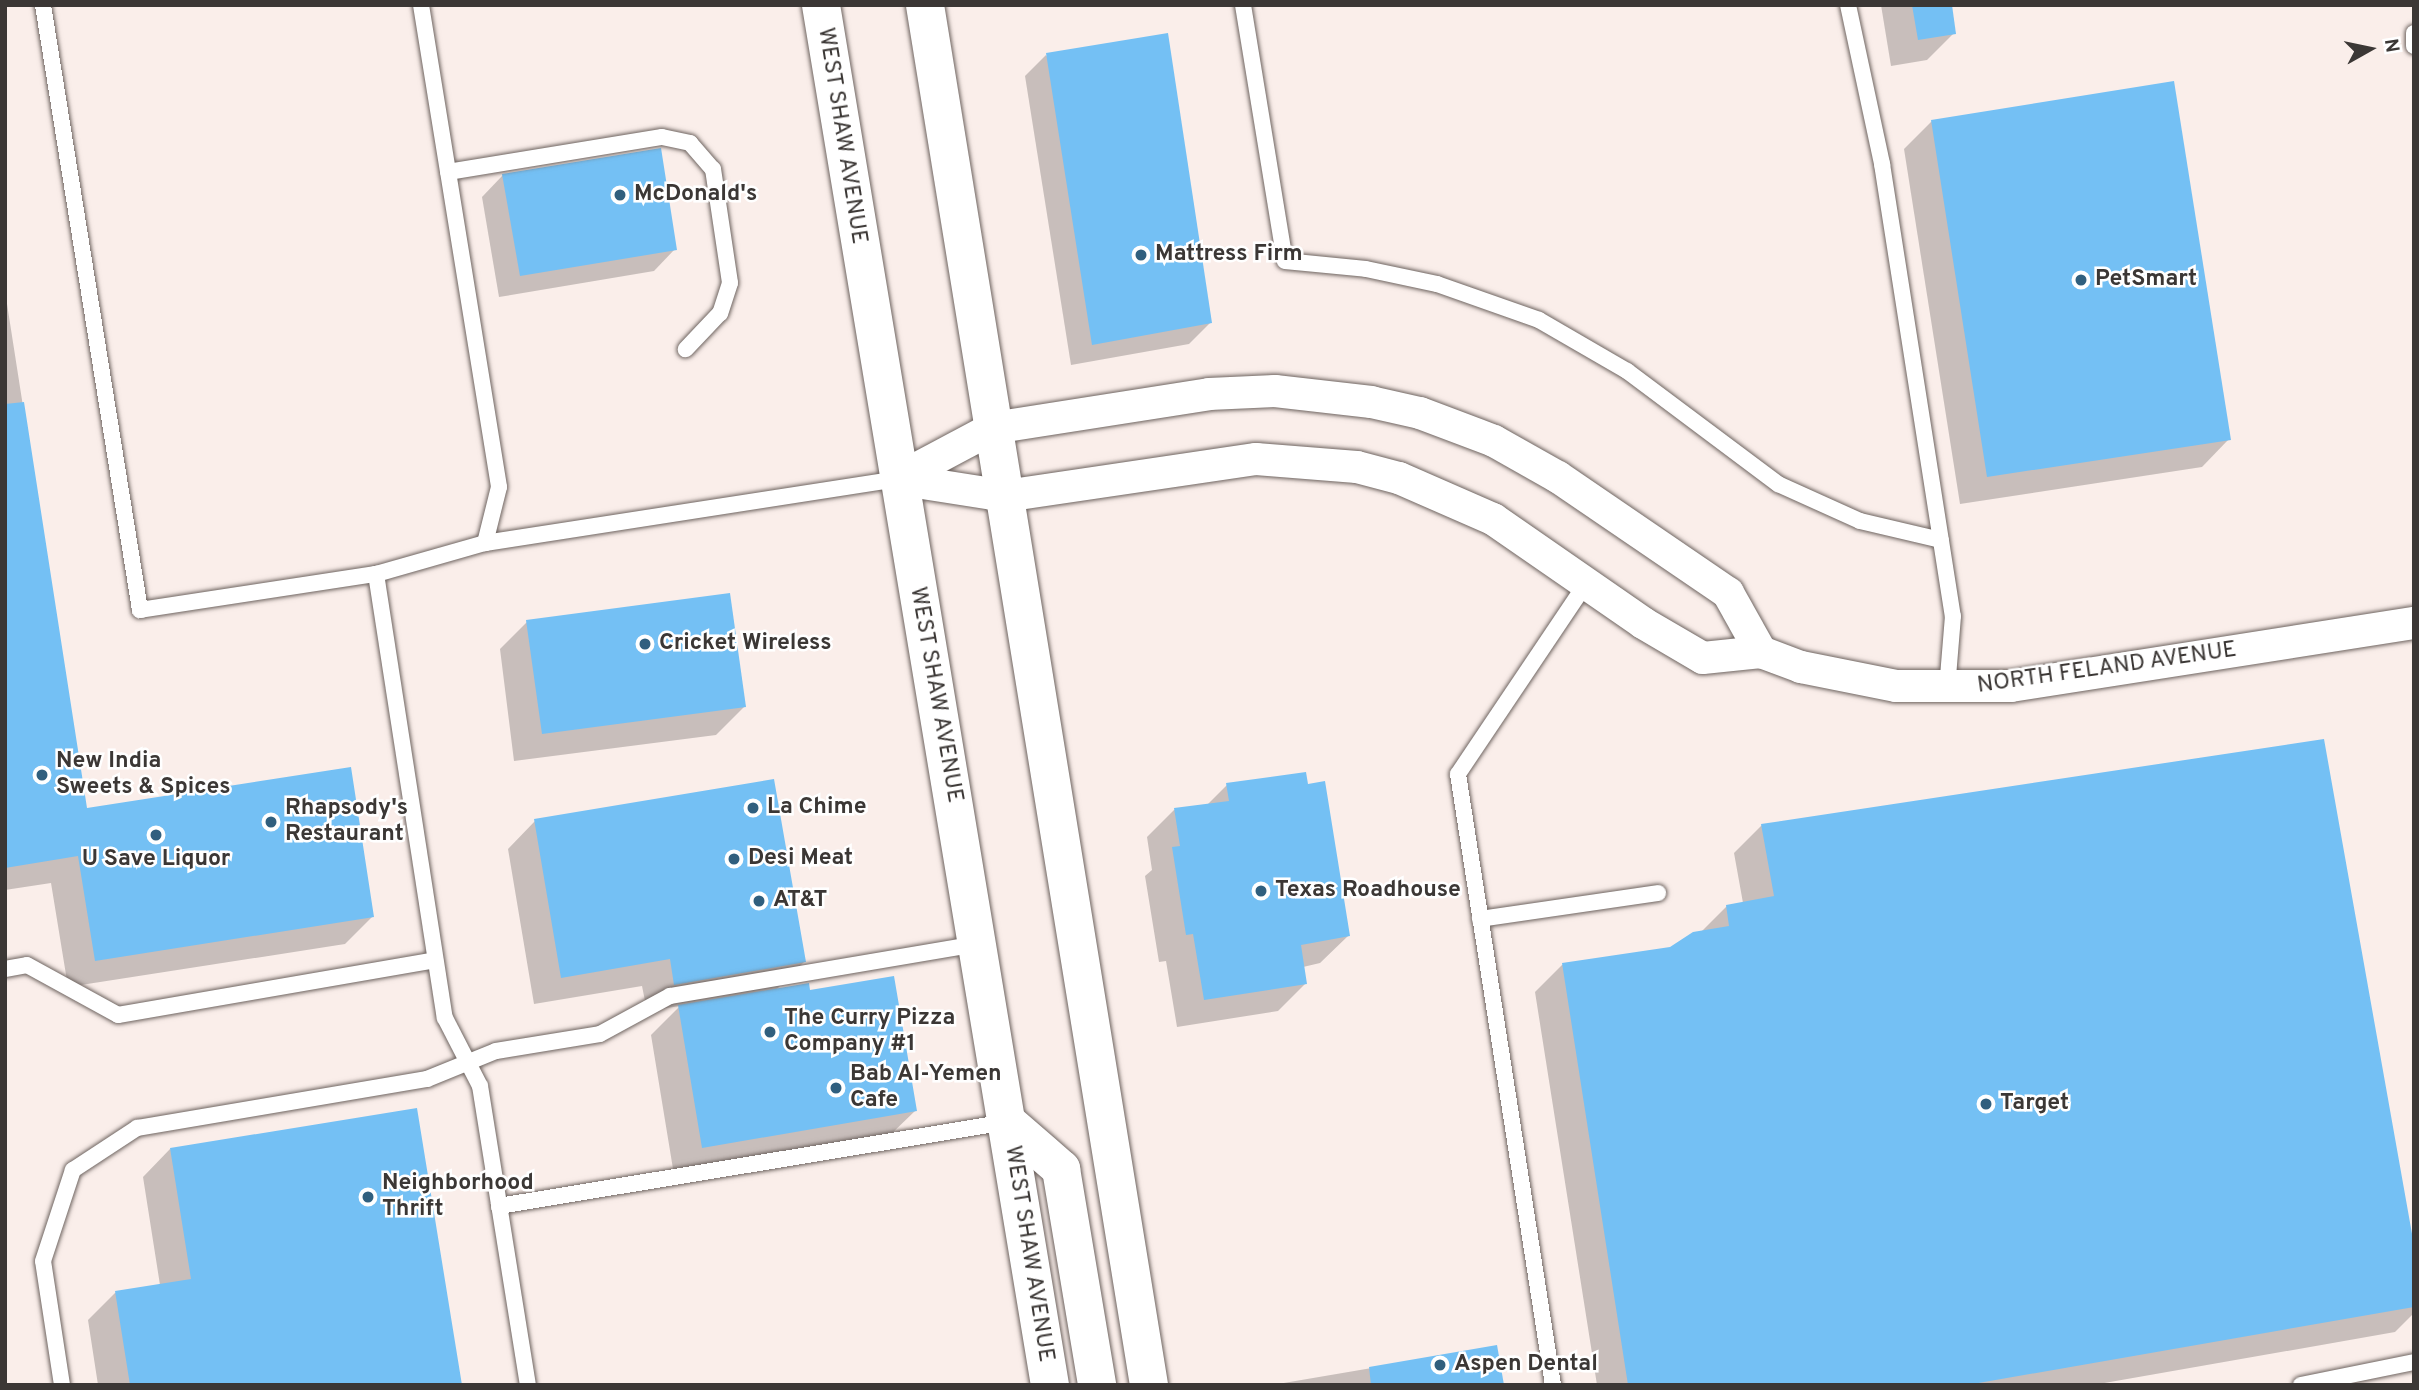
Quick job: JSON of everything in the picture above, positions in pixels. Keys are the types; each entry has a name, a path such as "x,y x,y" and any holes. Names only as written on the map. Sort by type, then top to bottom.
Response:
{"main road":[{"name":"WEST SHAW AVENUE","path":"821,5 897,479 979,944 1050,1385"},
{"path":"925,5 1149,1385"},
{"path":"1007,1122 1061,1170 1097,1385"}],"street":[{"path":"897,479 993,428 1209,394 1275,391 1333,396 1420,413 1494,440 1524,457 1728,593 1761,653"},
{"name":"NORTH FELAND AVENUE","path":"897,479 1005,496 1256,459 1357,467 1399,478 1493,519 1643,623 1703,658 1761,653 1850,678 1947,689 2011,686 2414,623"}],"lane":[{"path":"43,5 140,610 376,574 485,543 897,479"},
{"path":"421,5 499,486 485,543"},
{"path":"1243,5 1285,261 1366,269 1437,284 1539,320 1627,371 1778,484 1860,521 1941,540"},
{"path":"1848,5 1882,164 1952,615 1947,689"},
{"path":"2414,33 2414,46"},
{"path":"449,172 662,137 690,143 713,169 730,283 720,313 686,349"},
{"path":"376,574 445,1018 480,1086 528,1385"},
{"path":"1553,1385 1458,774 1587,582"},
{"path":"1480,919 1658,893"},
{"path":"62,1385 43,1261 72,1170 137,1128 427,1079 496,1051 600,1034 670,996 979,944"},
{"path":"5,969 27,965 118,1015 435,960"},
{"path":"499,1206 1007,1122"},
{"path":"2301,1385 2414,1363"}],"building":[{"path":"1912,5 1952,5 1956,34 1918,40"},
{"path":"1168,33 1212,323 1092,345 1046,53"},
{"name":"PetSmart","path":"2174,81 2231,440 1987,477 1931,120"},
{"path":"661,148 677,250 520,276 502,174"},
{"path":"24,402 87,808 351,767 374,917 95,961 78,856 5,868 5,404"},
{"path":"730,593 746,707 542,734 526,620"},
{"name":"Target","path":"2324,739 2414,1245 2414,1307 1967,1385 1628,1385 1562,963 1670,947 1693,932 1729,926 1726,905 1774,896 1761,824"},
{"name":"Texas Roadhouse","path":"1306,772 1308,784 1325,781 1350,936 1301,945 1307,984 1204,1000 1193,934 1186,935 1172,847 1180,846 1174,808 1229,801 1226,783"},
{"path":"774,779 806,962 674,985 670,959 561,978 534,819"},
{"path":"894,976 917,1111 702,1148 678,1005 809,983 810,990"},
{"path":"417,1108 462,1385 130,1385 115,1291 191,1279 170,1148"},
{"name":"Aspen Dental","path":"1497,1345 1504,1385 1371,1385 1369,1367"}],"place":[{"name":"McDonald's","path":"620,195"},
{"name":"Mattress Firm","path":"1141,255"},
{"name":"PetSmart","path":"2081,280"},
{"name":"Cricket Wireless","path":"645,644"},
{"name":"New India Sweets & Spices","path":"42,775"},
{"name":"La Chime","path":"753,808"},
{"name":"Rhapsody's Restaurant","path":"271,822"},
{"name":"U Save Liquor","path":"156,835"},
{"name":"Desi Meat","path":"734,859"},
{"name":"Texas Roadhouse","path":"1261,891"},
{"name":"AT&T","path":"759,901"},
{"name":"The Curry Pizza Company #1","path":"770,1032"},
{"name":"Bab Al-Yemen Cafe","path":"836,1088"},
{"name":"Target","path":"1986,1104"},
{"name":"Neighborhood Thrift","path":"368,1197"},
{"name":"Aspen Dental","path":"1440,1365"}]}
